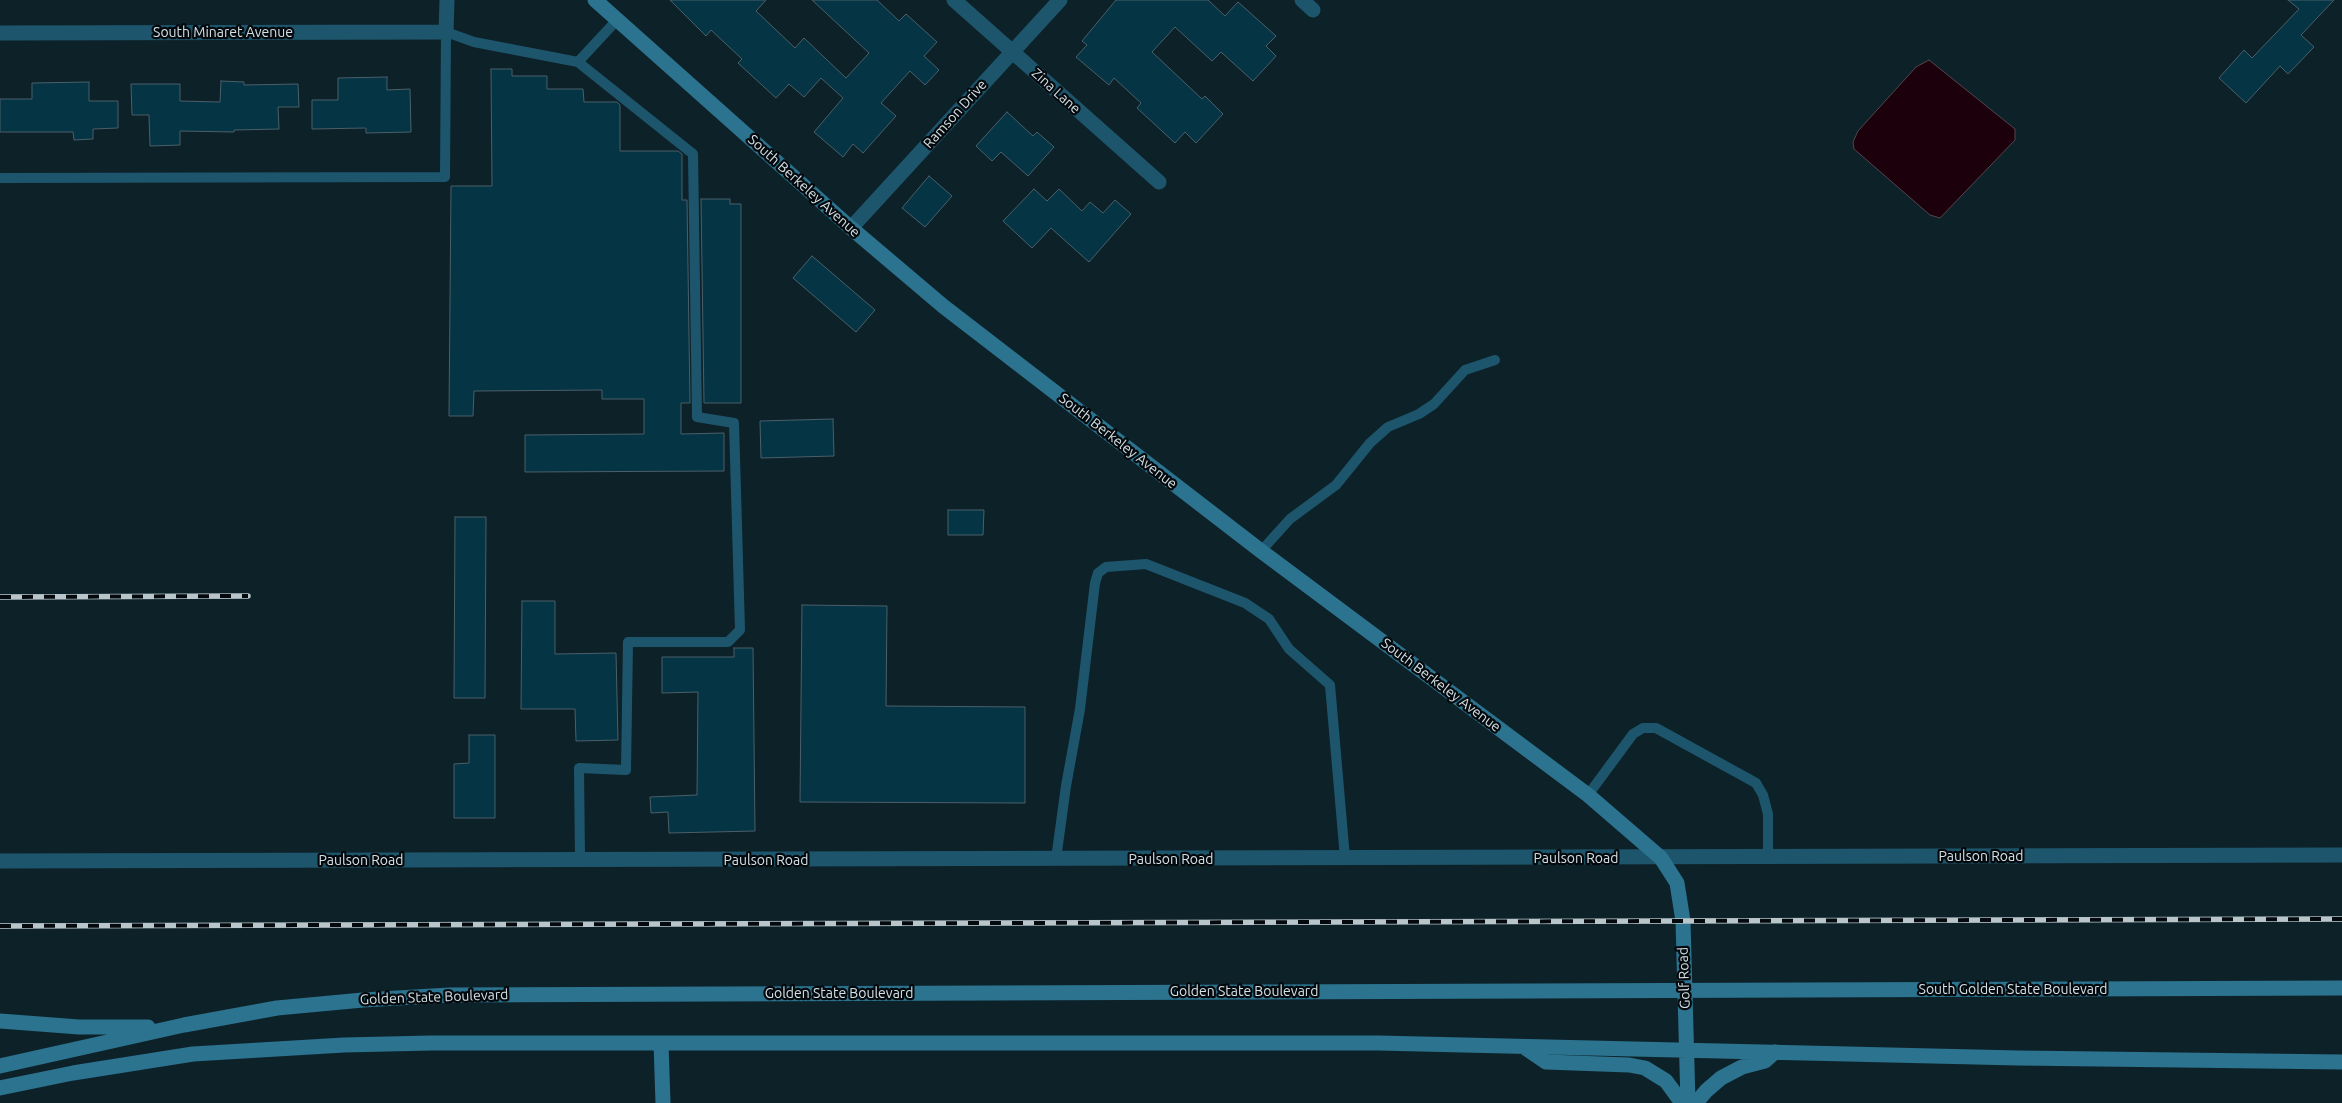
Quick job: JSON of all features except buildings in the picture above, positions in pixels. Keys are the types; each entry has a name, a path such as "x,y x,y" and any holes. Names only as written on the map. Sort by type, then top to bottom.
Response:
{"main road":[{"name":"South Berkeley Avenue","path":"595,0 851,228 943,306 1261,551 1588,795 1662,858"},
{"name":"Golf Road","path":"1662,858 1674,875 1679,893 1682,921 1688,1103"},
{"name":"South Golden State Boulevard","path":"1684,990 2342,988"},
{"name":"Golden State Boulevard","path":"0,1066 184,1025 316,1004 403,997 487,994 1684,990"},
{"path":"0,1021 79,1027 184,1025"},
{"path":"662,1043 663,1103"},
{"path":"0,1088 130,1063 193,1054 344,1044 1378,1043 2184,1061 2342,1062"},
{"path":"1524,1046 1546,1062 1629,1065 1645,1068 1666,1081 1682,1103"},
{"path":"1696,1103 1721,1078 1742,1067 1765,1061 1775,1052"}],"street":[{"path":"446,32 447,0"},
{"name":"Zina Lane","path":"954,0 1158,182"},
{"name":"Ramson Drive","path":"851,228 1060,0"},
{"name":"South Minaret Avenue","path":"0,33 446,32"},
{"name":"Paulson Road","path":"0,861 2342,855"}],"lane":[{"path":"578,62 618,20"},
{"path":"0,178 445,177 446,32 474,42 578,62 693,154 697,417 734,423 740,630 728,642 628,642 626,770 579,768 580,860"},
{"path":"1261,551 1290,519 1336,485 1370,443 1388,427 1419,414 1434,404 1465,370 1495,360"},
{"path":"1056,859 1066,786 1080,709 1094,583 1098,573 1106,567 1146,564 1200,584 1253,608 1269,619 1289,649 1312,671 1330,684 1345,858"},
{"path":"1588,795 1633,734 1643,728 1656,728 1756,783 1763,795 1768,814 1768,857"}],"shaded area":[{"path":"1929,60 2015,129 2015,140 1940,218 1930,215 1854,149 1853,142 1858,131 1916,67"}],"railway":[{"path":"0,597 248,596"},
{"path":"0,926 2342,919"}]}
